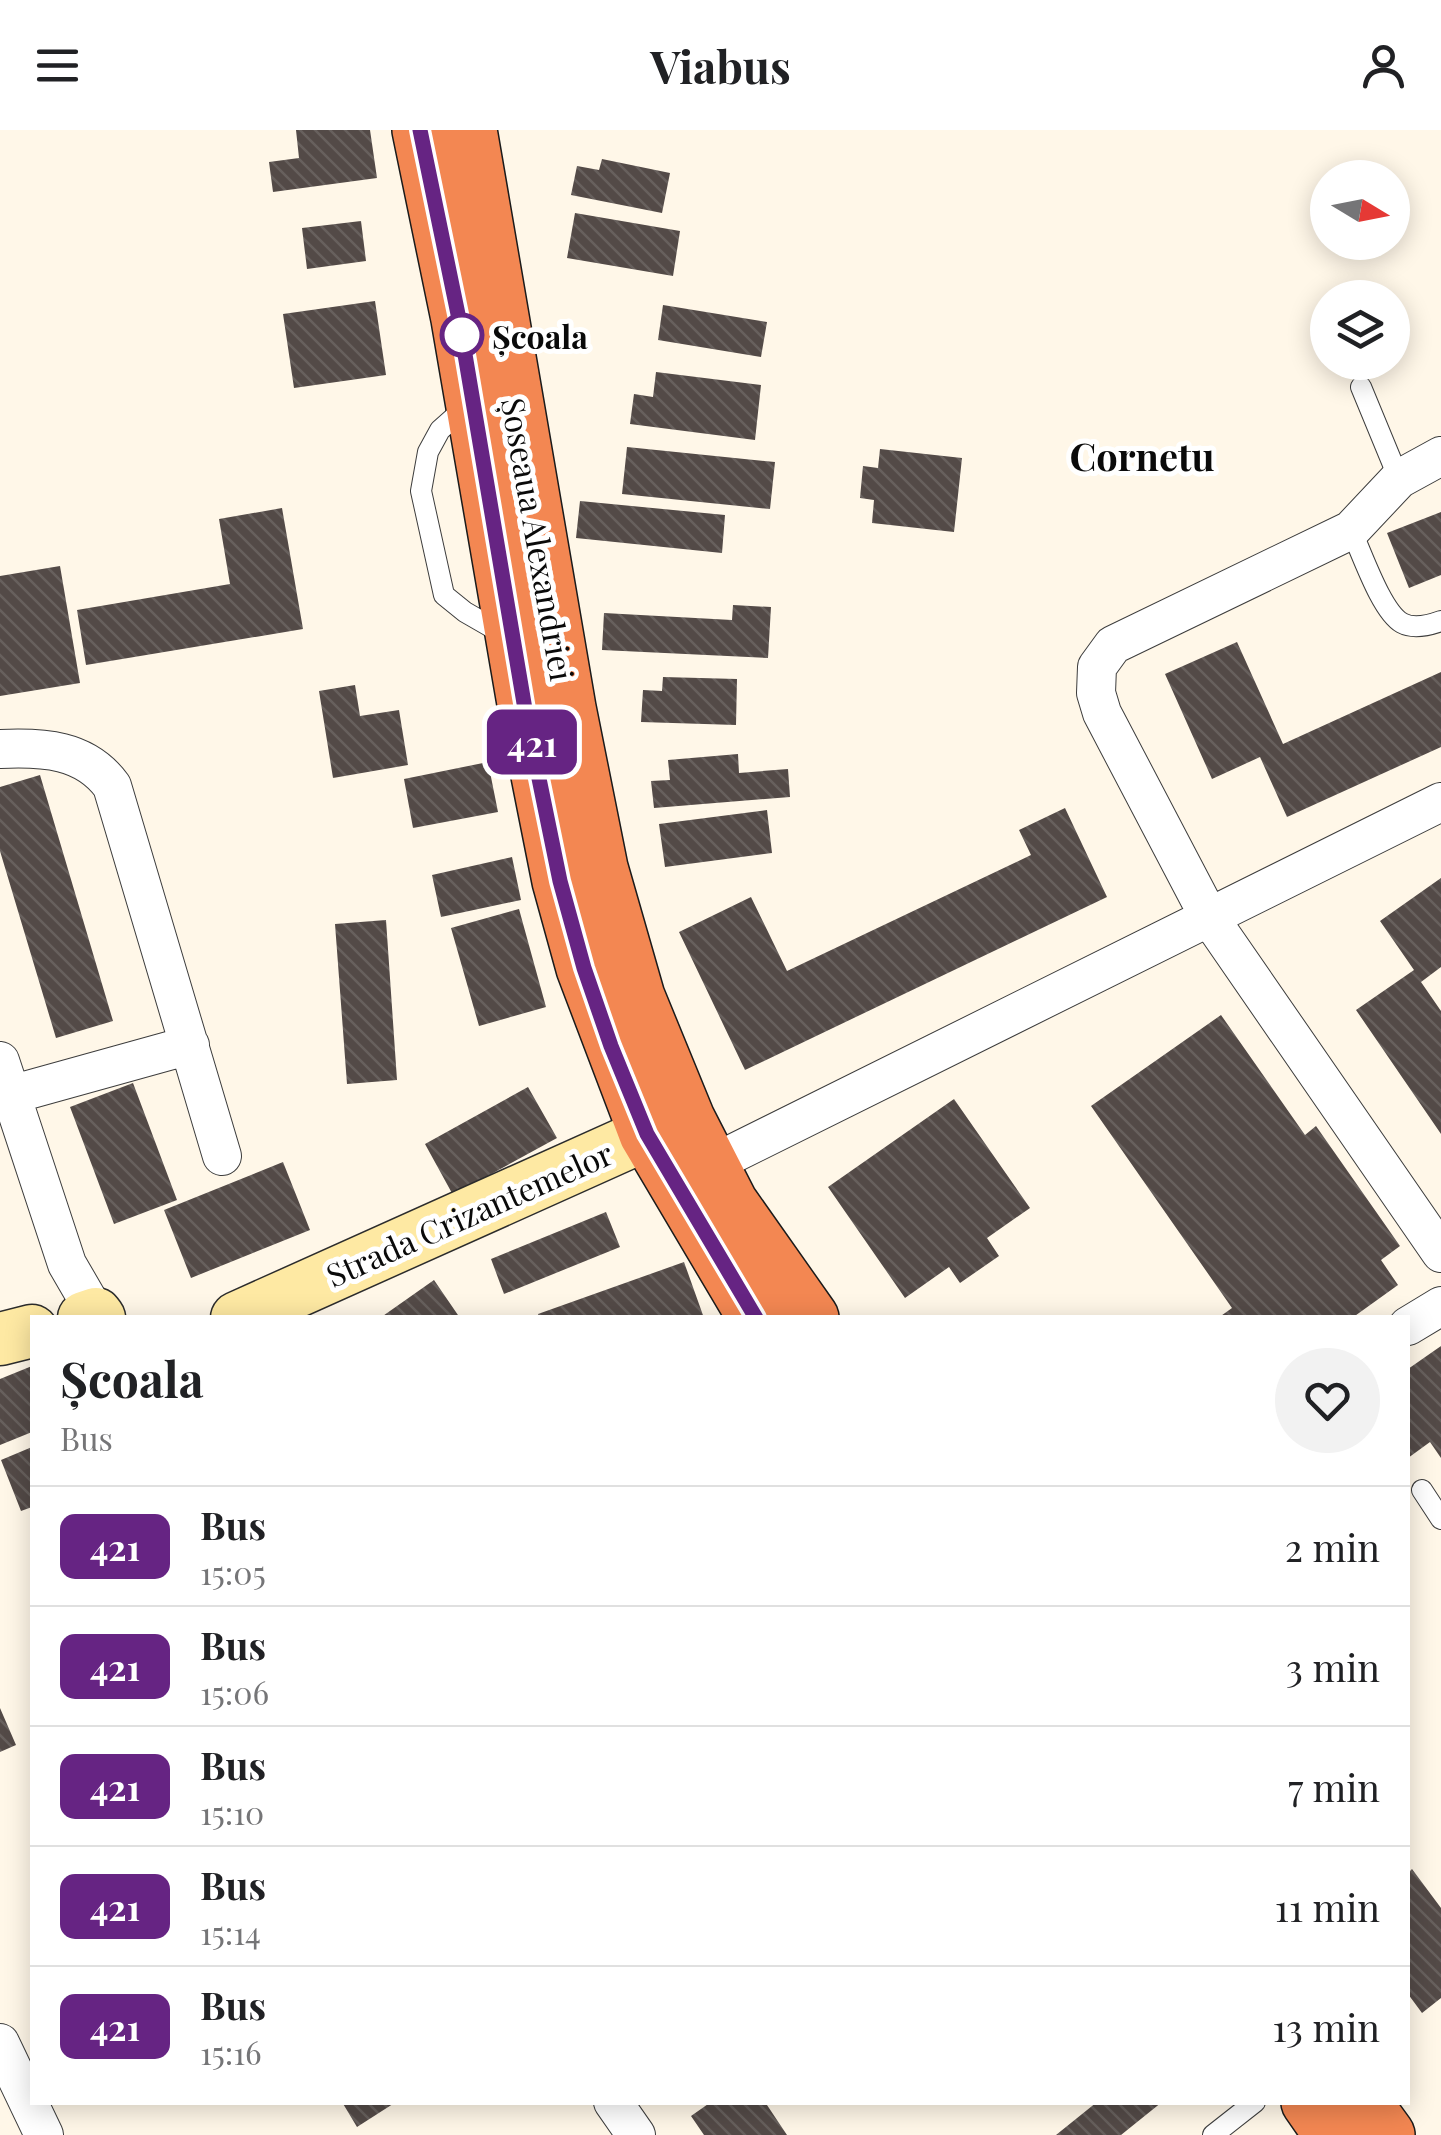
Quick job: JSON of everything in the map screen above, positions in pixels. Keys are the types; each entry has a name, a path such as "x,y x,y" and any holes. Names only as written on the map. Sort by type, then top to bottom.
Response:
{"highway":[{"name":"Șoseaua Alexandriei","path":"420,130 459,319 513,639 560,881 590,984 647,1134 742,1313"},
{"name":"Șoseaua Alexandriei","path":"468,130 568,708 600,868 636,996 730,1203 809,1315"},
{"path":"1311,2105 1332,2135"},
{"path":"1365,2105 1386,2135"}],"street":[{"path":"1441,456 1399,478 1351,530 1113,645 1098,667 1096,693 1111,735 1209,917 1441,1253"},
{"path":"0,750 57,752 86,759 112,786 222,1156"},
{"path":"710,1165 1441,802"},
{"path":"92,1315 67,1264 5,1078 190,1044"},
{"name":"Strada Crizantemelor","path":"244,1315 647,1134"},
{"path":"1410,1325 1441,1306"},
{"path":"0,1339 30,1332"},
{"path":"0,2043 44,2135"},
{"path":"615,2105 636,2135"}],"lane":[{"path":"1362,387 1399,478"},
{"path":"1351,530 1388,611 1404,624 1429,626 1441,621"},
{"path":"1422,1490 1441,1519"},
{"path":"1213,2135 1251,2105"}],"building":[{"path":"296,130 370,130 377,178 273,192 269,162 299,158"},
{"path":"602,159 670,173 662,213 571,195 577,166 599,170"},
{"path":"575,213 680,231 673,276 567,258"},
{"path":"361,221 366,261 307,269 302,228"},
{"path":"375,301 386,375 294,388 283,314"},
{"path":"663,305 767,322 761,357 658,340"},
{"path":"656,372 761,385 755,440 630,424 634,394 653,397"},
{"path":"627,447 775,462 770,509 622,494"},
{"path":"880,449 962,458 954,532 872,523 874,500 860,498 863,466 878,468"},
{"path":"580,501 725,515 722,553 576,538"},
{"path":"282,508 303,629 86,665 77,610 230,584 219,519"},
{"path":"1441,512 1441,575 1409,588 1387,533"},
{"path":"60,566 80,683 0,696 0,576"},
{"path":"733,605 771,607 768,658 602,650 604,613 732,620"},
{"path":"1237,642 1283,744 1441,672 1441,747 1287,817 1260,757 1212,779 1165,674"},
{"path":"663,677 737,679 736,725 641,722 643,690 662,691"},
{"path":"355,685 360,716 399,710 408,765 333,778 319,691"},
{"path":"738,754 739,773 788,769 790,797 654,808 651,781 670,780 668,760"},
{"path":"488,762 498,812 413,828 404,779"},
{"path":"40,775 113,1021 56,1038 0,851 0,787"},
{"path":"1065,808 1107,897 745,1070 679,932 751,897 787,971 1031,855 1019,830"},
{"path":"767,810 772,853 665,867 659,824"},
{"path":"512,857 521,900 441,917 432,875"},
{"path":"1441,878 1441,967 1421,982 1441,1011 1441,1134 1356,1010 1414,970 1380,921"},
{"path":"519,909 546,1007 479,1026 451,928"},
{"path":"386,920 397,1080 347,1084 335,924"},
{"path":"1221,1015 1305,1135 1316,1126 1400,1246 1381,1260 1398,1285 1356,1315 1222,1315 1232,1308 1091,1106"},
{"path":"133,1083 177,1200 114,1224 70,1107"},
{"path":"528,1087 557,1138 453,1195 425,1144"},
{"path":"954,1099 1030,1208 987,1238 999,1256 960,1283 949,1267 905,1298 828,1187"},
{"path":"283,1162 310,1230 191,1278 164,1210"},
{"path":"606,1212 620,1247 504,1294 491,1259"},
{"path":"684,1262 703,1315 538,1315"},
{"path":"434,1280 458,1315 384,1315"},
{"path":"1441,1346 1441,1458 1430,1442 1410,1457 1410,1368"},
{"path":"30,1367 30,1433 0,1445 0,1379"},
{"path":"30,1448 30,1508 21,1511 1,1460"},
{"path":"0,1708 16,1745 0,1752"},
{"path":"1410,1871 1441,1908 1441,1998 1422,2013 1410,1997"},
{"path":"344,2105 391,2105 357,2127"},
{"path":"707,2105 767,2105 787,2135 704,2135 691,2116"},
{"path":"1093,2105 1158,2105 1121,2135 1056,2135"}],"bus line":[{"name":"421","path":"420,130 459,319 526,715 560,881 584,968 647,1134 754,1315"}],"place":[{"name":"Școala","path":"462,335"}],"district":[{"name":"Cornetu","path":"1142,455"}]}
